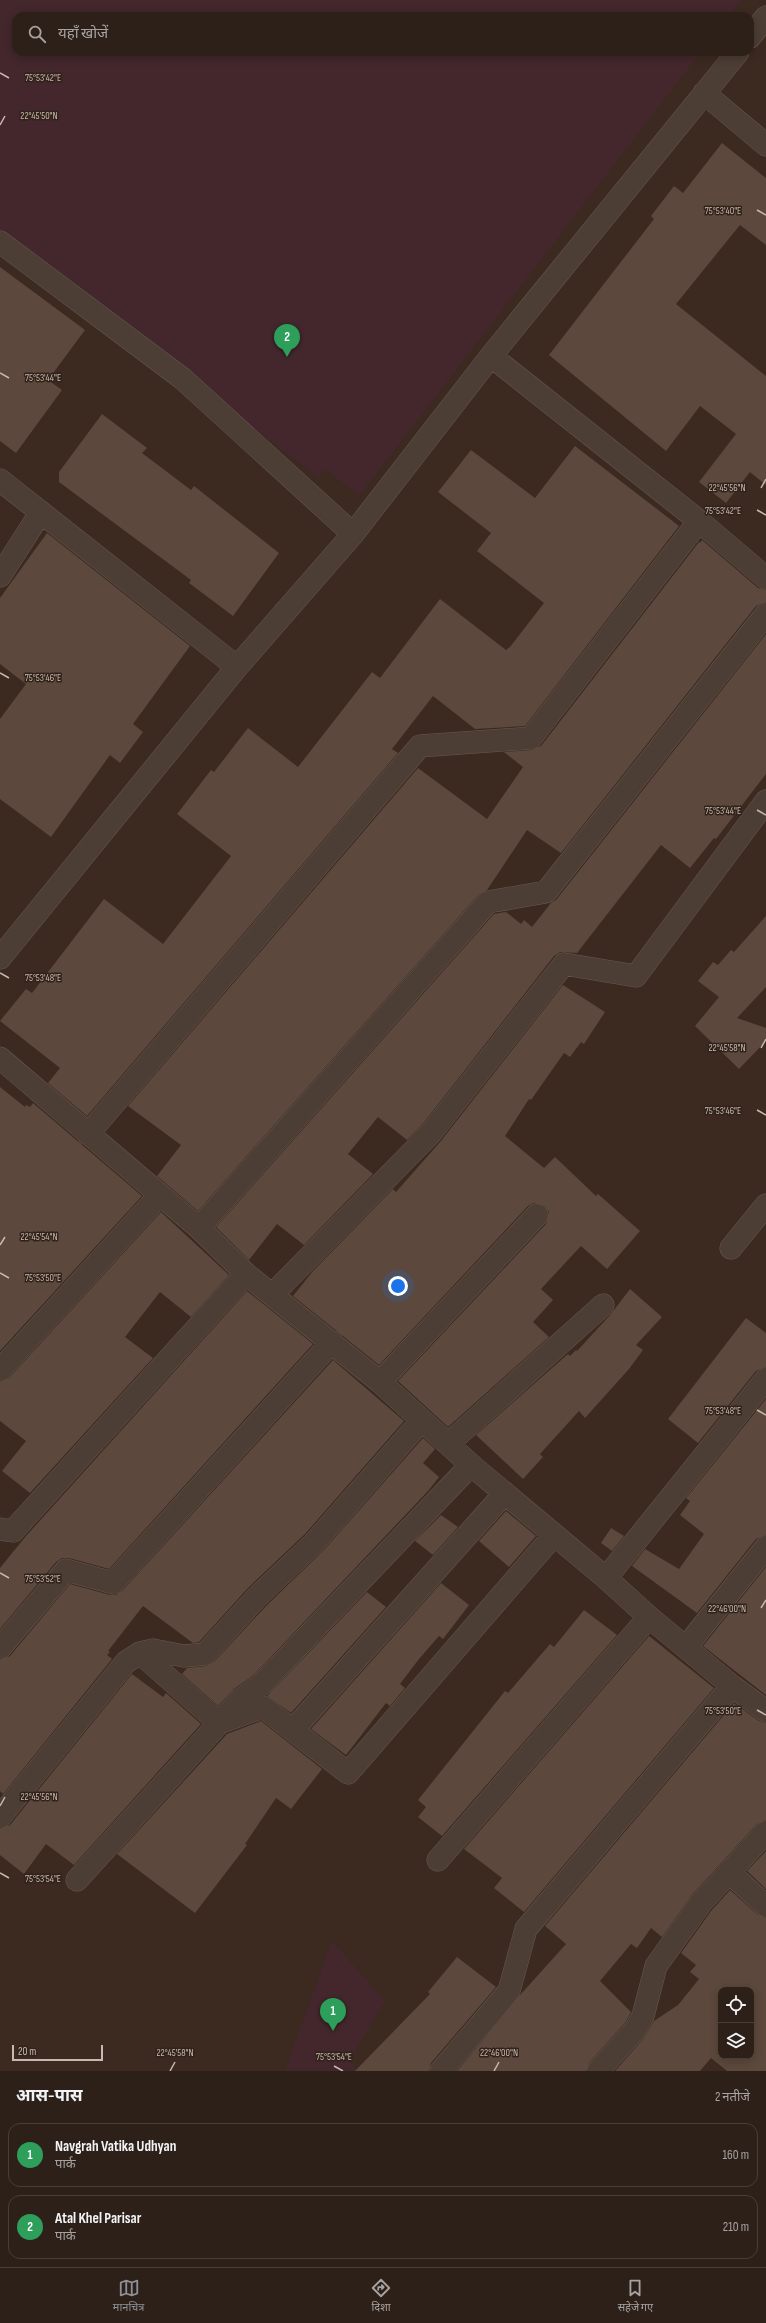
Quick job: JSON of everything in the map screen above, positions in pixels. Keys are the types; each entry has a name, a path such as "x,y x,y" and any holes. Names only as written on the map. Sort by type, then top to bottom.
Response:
{"street":[{"path":"754,32 766,17"},
{"path":"0,958 7,934 353,534 491,356 735,56"},
{"path":"704,93 766,145"},
{"path":"0,242 183,380 353,534"},
{"path":"491,356 699,521 766,578"},
{"path":"0,480 237,667"},
{"path":"0,576 41,512"},
{"path":"88,1134 420,746 531,738 699,521"},
{"path":"199,1228 488,902 546,892 766,614"},
{"path":"273,1294 431,1133 564,964 636,976 766,801"},
{"path":"0,1058 159,1196 199,1228 246,1274 273,1294 380,1382 471,1465 606,1578 649,1617 732,1686 766,1711"},
{"path":"0,1370 159,1196"},
{"path":"731,1248 766,1205"},
{"path":"380,1382 537,1215"},
{"path":"0,1530 13,1531 246,1274"},
{"path":"448,1444 603,1305"},
{"path":"0,1648 66,1570 113,1584 332,1342"},
{"path":"606,1578 766,1379"},
{"path":"0,1818 126,1662 140,1653 153,1650 184,1656 205,1654 257,1598 314,1543 421,1421"},
{"path":"77,1880 218,1723 241,1699 262,1684 471,1465"},
{"path":"293,1730 506,1493"},
{"path":"218,1723 263,1707 348,1773 554,1535"},
{"path":"686,1647 766,1547"},
{"path":"438,1860 649,1617"},
{"path":"140,1653 218,1723"},
{"path":"441,2071 509,1991 526,1929 732,1686"},
{"path":"598,2071 635,2030 644,2016 656,1966 701,1903 766,1832"},
{"path":"730,1873 766,1906"}],"shaded area":[{"path":"0,0 741,0 732,12 12,12 12,56 698,56 359,496 325,469 319,478 0,235"},
{"path":"332,1941 385,2001 349,2061 358,2071 285,2071"}],"building":[{"path":"722,143 766,178 766,245 740,225 676,304 766,376 766,485 750,472 726,503 699,482 736,434 700,406 666,451 549,355 654,219 651,216 674,186 683,193"},
{"path":"0,267 85,330 48,380 62,390 16,453 0,441"},
{"path":"102,414 147,448 142,453 191,490 194,486 279,553 233,616 189,583 191,580 59,482 59,472"},
{"path":"575,446 679,526 525,726 475,729 433,696 392,749 398,753 87,1116 48,1083 60,1068 0,1021 26,989 32,993 104,899 163,944 231,856 177,814 211,770 214,772 248,728 298,767 372,672 380,678 440,599 506,650 510,647 544,603 477,551 491,533 438,492 471,450 535,498"},
{"path":"47,533 190,646 133,724 143,732 120,763 110,755 51,837 0,799 0,719 26,684 0,664 0,598"},
{"path":"702,540 758,588 766,590 766,602 756,606 561,853 527,830 487,890 479,894 198,1211 157,1176 181,1145 128,1106 418,768 487,819 523,767 504,752 532,750 541,746"},
{"path":"766,634 766,774 716,839 714,838 690,868 661,845 577,953 560,952 554,956 422,1125 407,1140 378,1117 348,1154 373,1174 304,1245 277,1224 249,1260 216,1227 494,914 506,912 521,924 524,920 532,927 551,903 556,900"},
{"path":"766,916 766,987 737,1018 766,1028 766,1041 739,1069 695,1026 719,997 698,981 713,962 718,965 731,950 734,952"},
{"path":"563,985 605,1012 584,1044 581,1042 570,1057 564,1053 531,1100 529,1099 505,1136 544,1168 555,1157 596,1196 598,1194 640,1231 607,1269 581,1246 541,1289 553,1300 533,1322 549,1337 448,1427 398,1381 546,1224 549,1212 545,1206 534,1203 528,1206 379,1365 293,1296 313,1271 393,1189 396,1192 440,1142"},
{"path":"0,1087 25,1107 26,1105 30,1107 33,1103 142,1196 0,1351"},
{"path":"161,1212 229,1275 191,1317 160,1292 125,1337 153,1358 30,1493 2,1471 26,1441 0,1421 0,1382 9,1378"},
{"path":"630,1289 662,1317 636,1345 643,1350 629,1369 585,1418 579,1411 540,1454 543,1457 523,1479 476,1435 568,1354 570,1356 576,1350 577,1351 611,1314"},
{"path":"247,1291 313,1344 109,1569 69,1558 62,1558 56,1562 0,1629 0,1568 26,1536"},
{"path":"746,1318 766,1333 766,1367 756,1371 698,1443 668,1419"},
{"path":"333,1360 404,1421 305,1534 248,1588 199,1642 193,1643 143,1606 108,1651 110,1652 107,1655 112,1659 3,1794 0,1791 0,1660 10,1656 70,1584 110,1595 116,1595 122,1591"},
{"path":"766,1399 766,1535 756,1539 697,1613 632,1566 645,1549 679,1569 704,1534 680,1515 690,1501 686,1498"},
{"path":"423,1438 435,1449 423,1463 439,1477 428,1491 254,1675 234,1689 218,1706 182,1674 187,1668 206,1666 214,1662 266,1606 323,1551"},
{"path":"506,1511 536,1536 509,1567 479,1541"},
{"path":"441,1515 458,1527 433,1555 415,1541"},
{"path":"611,1528 624,1536 612,1551 601,1543"},
{"path":"766,1567 766,1695 703,1646"},
{"path":"441,1583 469,1605 443,1639 439,1636 419,1659 400,1684 405,1688 390,1706 386,1703 346,1755 311,1729"},
{"path":"367,1592 386,1607 291,1713 267,1696"},
{"path":"584,1610 617,1635 442,1836 418,1817 426,1807 418,1800 505,1691 508,1693 550,1644 554,1647"},
{"path":"649,1636 714,1688 524,1912 494,1888 502,1878 464,1849"},
{"path":"132,1674 163,1697 166,1693 201,1724 74,1865 46,1844 24,1874 0,1855 0,1829 10,1825"},
{"path":"734,1703 759,1721 766,1723 766,1820 757,1824 692,1895 662,1937 651,1928 637,1948 631,1944 600,1981 631,2012 625,2023 589,2063 586,2071 457,2071 521,1994 566,1944 545,1926"},
{"path":"261,1721 322,1769 291,1809 276,1798 245,1844 247,1845 195,1913 117,1854 227,1734"},
{"path":"766,1851 766,1889 747,1871"},
{"path":"730,1890 758,1915 766,1918 766,2071 727,2071 711,2058 700,2071 615,2071 644,2038 654,2021 678,2005 699,1979 690,1972 696,1965 681,1953 711,1911"},
{"path":"457,1957 496,1987 431,2063 429,2071 355,2071 430,1994 428,1992"}],"place":[{"name":"Atal Khel Parisar","path":"287,357"},
{"name":"Navgrah Vatika Udhyan","path":"333,2031"}]}
